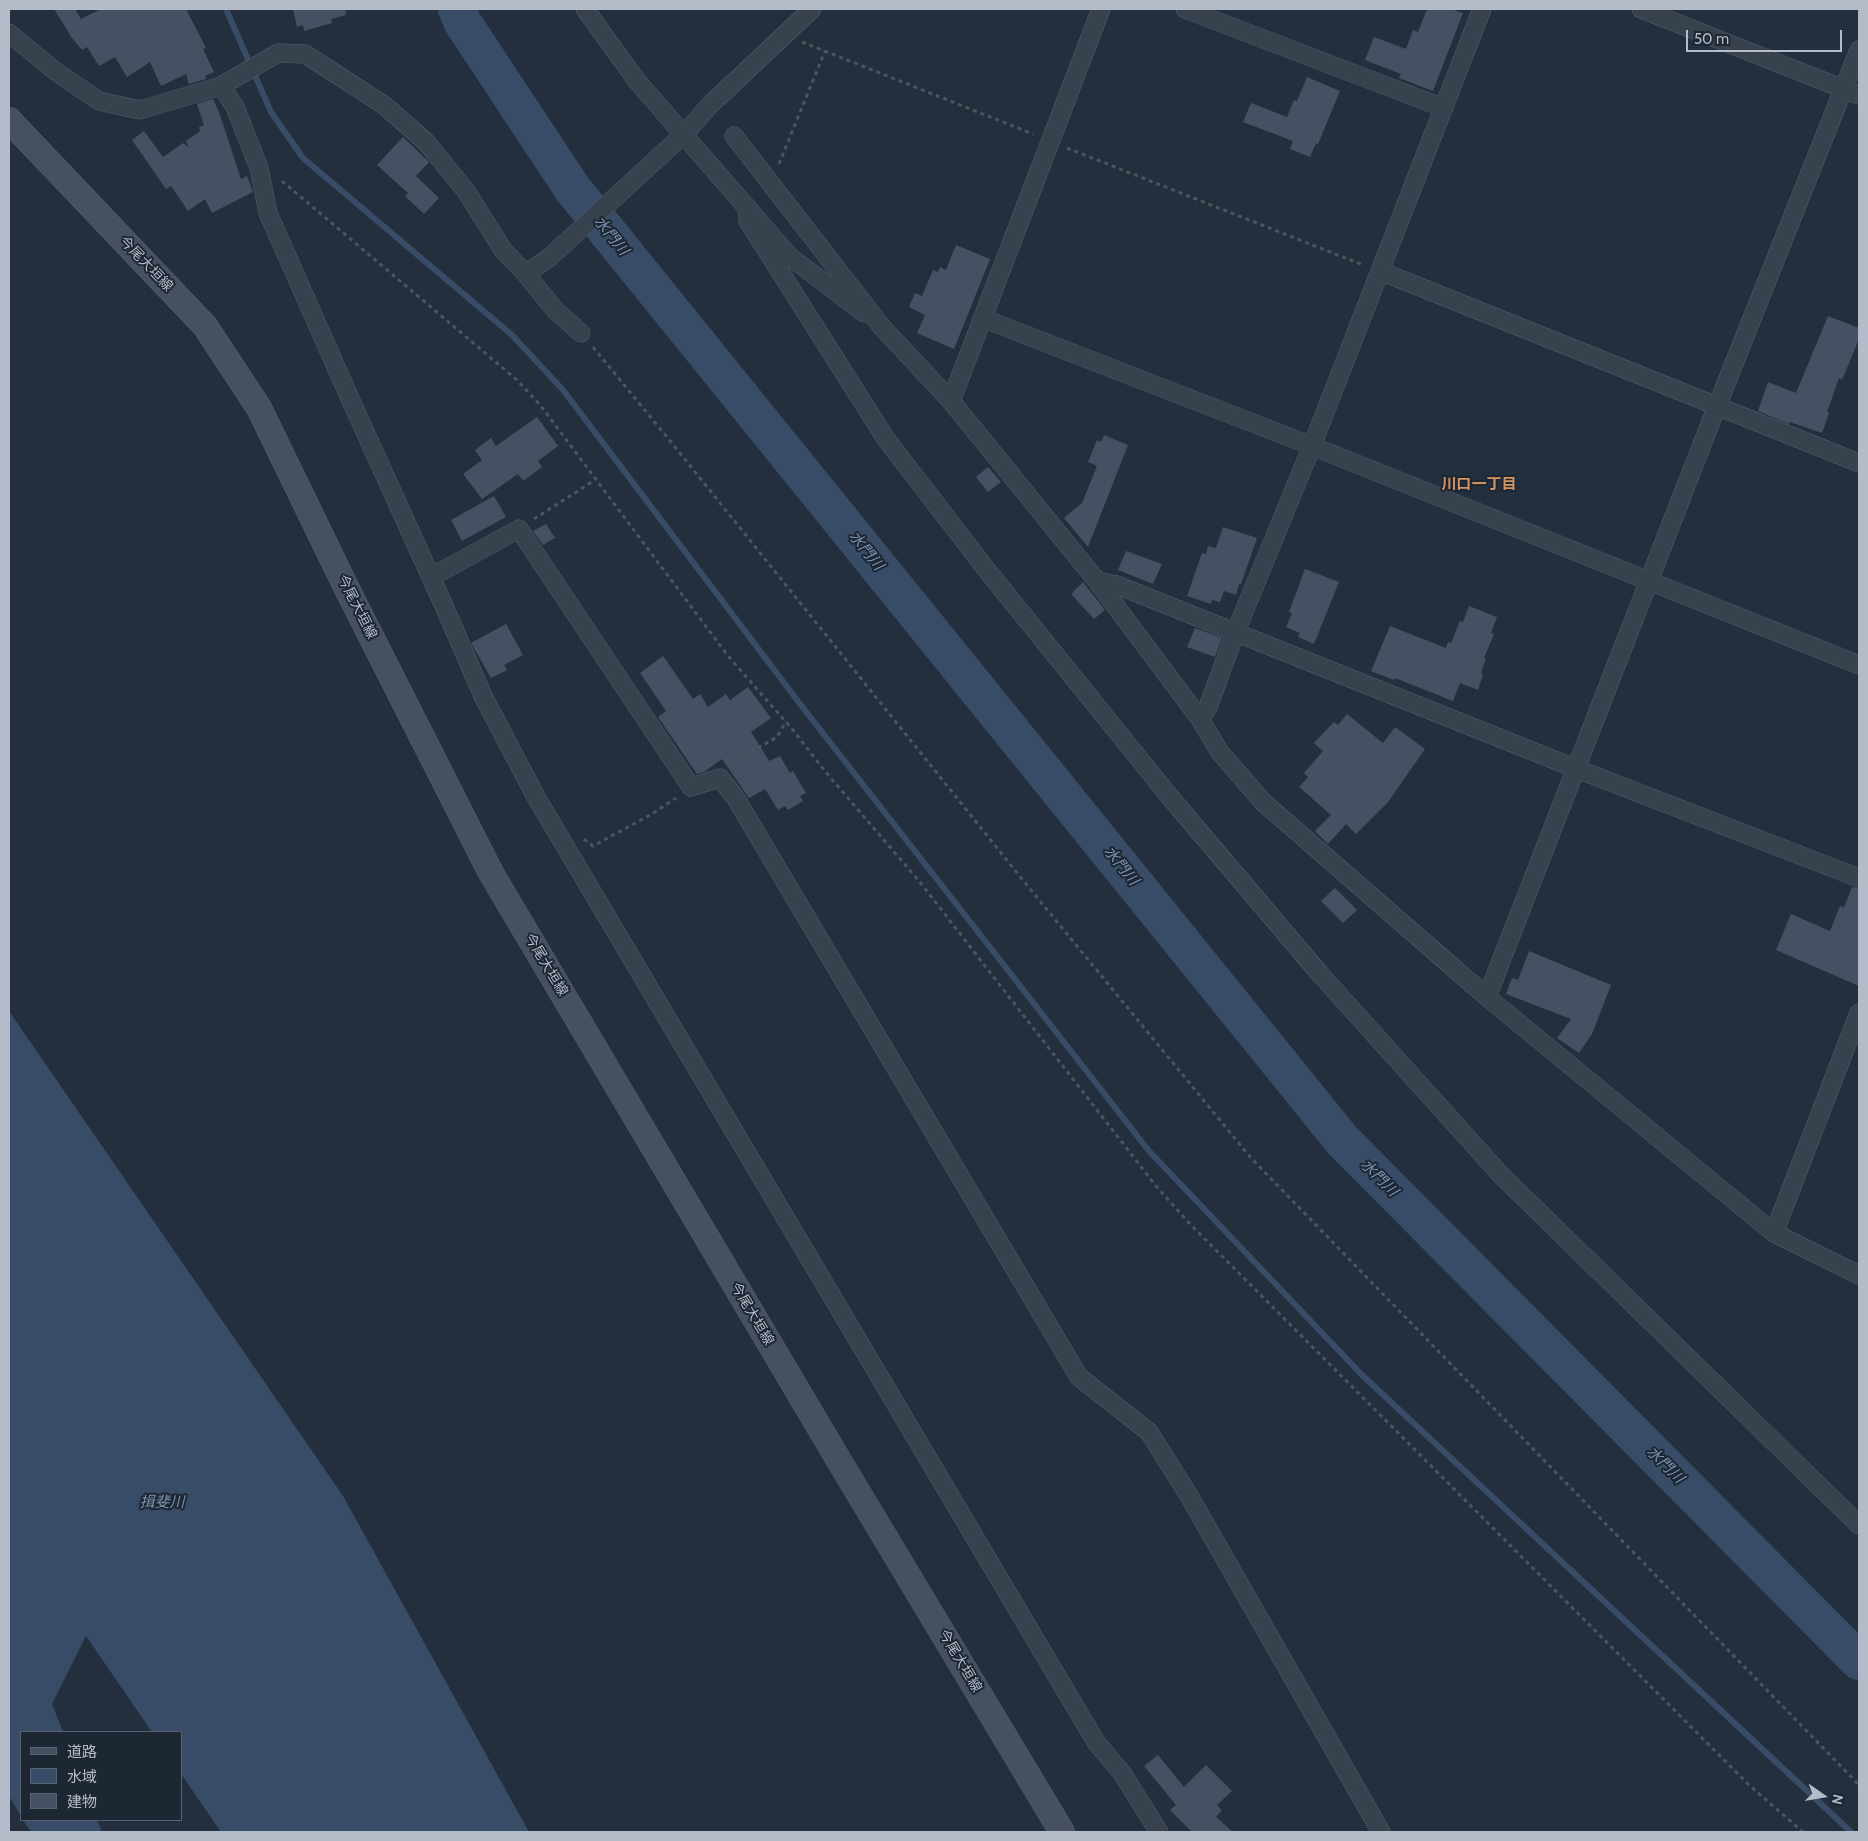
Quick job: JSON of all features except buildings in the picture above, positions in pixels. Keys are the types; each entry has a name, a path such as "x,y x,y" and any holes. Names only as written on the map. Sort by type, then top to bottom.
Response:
{"main road":[{"name":"今尾大垣線","path":"9,120 205,326 259,408 346,587 491,873 841,1464 1062,1832"}],"street":[{"path":"586,9 637,81 789,256 881,326"},
{"path":"526,274 550,257 684,134 710,105 812,9"},
{"path":"951,401 1101,9"},
{"path":"1185,9 1444,108"},
{"path":"1200,719 1208,707 1236,631 1312,446 1482,9"},
{"path":"1641,9 1851,92"},
{"path":"9,33 55,71 99,101 140,110 226,83 278,53 305,54 384,105 426,142 466,191 503,250 526,274 554,310 581,333"},
{"path":"1487,997 1717,406 1851,92 1859,50"},
{"path":"226,83 259,168 268,213 352,403 432,576 482,696 536,797 1091,1733 1122,1773 1159,1832"},
{"path":"734,136 881,326 951,401 1097,581 1200,719 1219,751 1263,802 1487,997 1774,1233 1859,1276"},
{"path":"747,207 748,221 886,439 986,569 1170,797 1320,974 1501,1174 1859,1526"},
{"path":"1380,271 1859,462"},
{"path":"982,318 1312,446 1859,665"},
{"path":"432,576 519,529 691,788 720,778 735,797 1079,1377 1149,1432 1188,1494 1381,1832"},
{"path":"1097,581 1117,585 1236,631 1577,769 1859,878"},
{"path":"1774,1233 1859,1013"}],"path":[{"path":"784,35 1380,271"},
{"path":"771,183 825,51"},
{"path":"259,168 285,183 517,380 541,406 728,656 786,722 824,770 919,881 1156,1186 1190,1224 1749,1784 1803,1832"},
{"path":"581,333 671,442 1026,884 1251,1158 1859,1786"},
{"path":"519,529 595,480"},
{"path":"720,778 724,767 747,756 777,737 786,722"},
{"path":"579,834 593,846 652,814 691,788"}],"water":[{"name":"揖斐川","path":"9,1011 343,1496 529,1832 221,1832 182,1775 182,1731 151,1731 86,1636 52,1704 63,1731 20,1731 20,1814 9,1796"},
{"path":"24,1821 97,1821 102,1832 31,1832"}],"waterway":[{"path":"226,9 271,112 303,158 512,335 563,390 797,700 1149,1151 1362,1375 1851,1832"},
{"name":"水門川","path":"457,9 463,23 572,188 1342,1140 1859,1661"}],"district":[{"name":"川口一丁目","path":"1479,485"}]}
